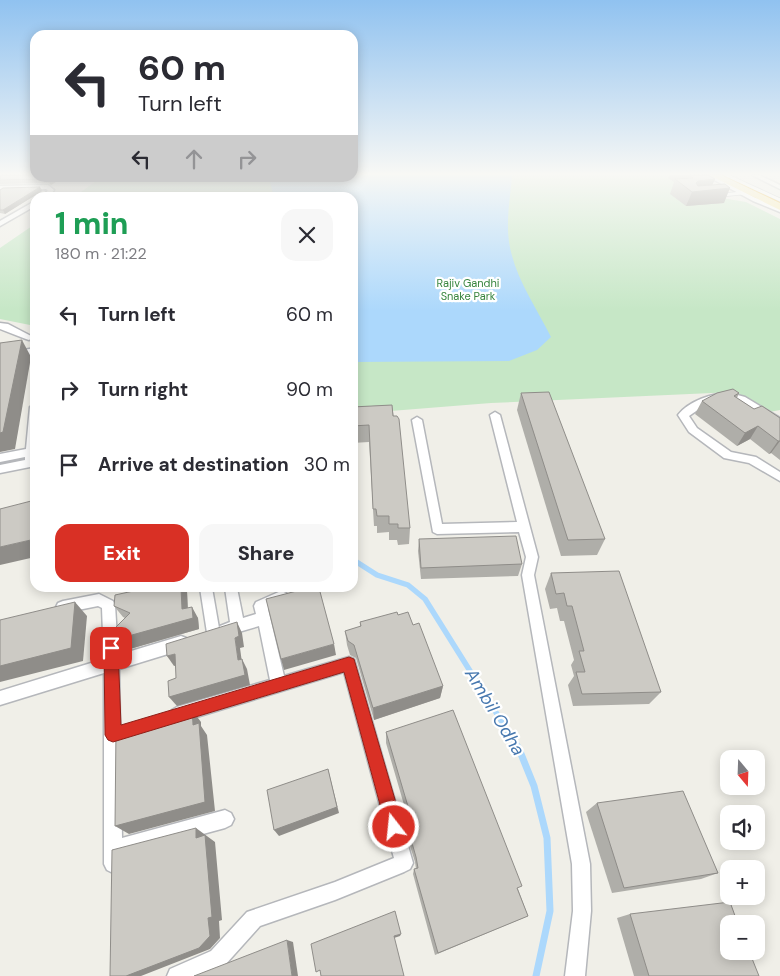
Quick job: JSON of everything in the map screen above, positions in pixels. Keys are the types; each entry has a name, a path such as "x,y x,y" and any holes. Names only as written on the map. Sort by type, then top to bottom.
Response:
{"street":[{"path":"0,326 5,326 29,337"},
{"path":"0,357 30,351"},
{"path":"780,423 735,396 711,398 696,404 683,415 693,430 728,454 752,460 780,476"},
{"path":"496,415 532,557 528,575 581,864 582,911 576,976"},
{"path":"417,420 437,530 524,527"},
{"path":"0,458 30,459"},
{"path":"0,470 30,460"},
{"path":"203,636 206,592"},
{"path":"232,592 238,626"},
{"path":"278,684 261,606 298,592"},
{"path":"48,610 118,597"},
{"path":"101,601 108,605 110,615 113,735 113,878"},
{"path":"0,698 264,618"},
{"path":"159,721 349,664 404,863 336,891 254,919 218,958 178,976"},
{"path":"113,735 132,729"},
{"path":"114,849 225,818"}],"green space":[{"name":"Rajiv Gandhi Snake Park","path":"358,221 780,221 780,410 764,413 734,392 491,403 358,414"},
{"path":"30,227 30,325 0,319 0,248"}],"water":[{"path":"358,221 508,221 509,242 516,267 526,291 551,337 537,350 509,361 358,362"}],"building":[{"path":"22,340 3,432 0,433 0,343"},
{"path":"733,389 739,393 734,396 754,409 762,406 780,418 780,441 758,426 745,433 702,401 717,393"},
{"path":"549,392 605,539 568,540 521,393"},
{"path":"392,405 393,416 397,416 399,419 410,528 398,528 398,524 389,524 389,516 377,516 376,509 373,509 369,425 358,426 358,407"},
{"path":"30,501 30,540 0,547 0,509"},
{"path":"516,536 522,564 421,568 419,539"},
{"path":"619,571 661,692 582,694 576,672 585,672 579,651 584,651 572,606 567,606 564,593 556,594 551,573"},
{"path":"129,592 181,592 182,609 192,607 193,618 114,640 115,628 130,613 114,606 115,595"},
{"path":"293,592 320,592 334,644 281,659 266,599"},
{"path":"75,602 71,648 0,666 0,620"},
{"path":"397,612 398,615 408,612 413,625 419,623 443,686 373,708 354,645 348,641 345,631 361,626 360,622"},
{"path":"237,622 239,636 235,638 238,660 242,659 245,675 169,697 168,681 176,678 175,654 167,656 166,644"},
{"path":"192,710 193,725 199,723 205,802 115,826 116,730 175,712 176,715"},
{"path":"453,710 522,886 517,888 528,916 438,953 414,869 418,868 406,822 412,820 386,732"},
{"path":"328,769 337,807 274,830 267,790"},
{"path":"683,791 718,873 624,888 597,803"},
{"path":"196,828 196,838 205,835 212,917 208,918 210,936 199,948 126,976 110,976 112,850"},
{"path":"720,903 720,905 731,905 735,915 720,915 720,960 753,960 759,976 649,976 630,914"},
{"path":"395,911 401,934 394,936 404,976 321,976 320,970 316,972 311,944"},
{"path":"287,940 292,976 194,976"}],"waterway":[{"name":"Ambil Odha","path":"358,563 377,575 408,585 425,599 507,730"},
{"name":"Ambil Odha","path":"506,729 519,749 534,786 547,838 550,911 536,976"}],"route":[{"path":"111,648 113,735 349,664 394,827"}]}
